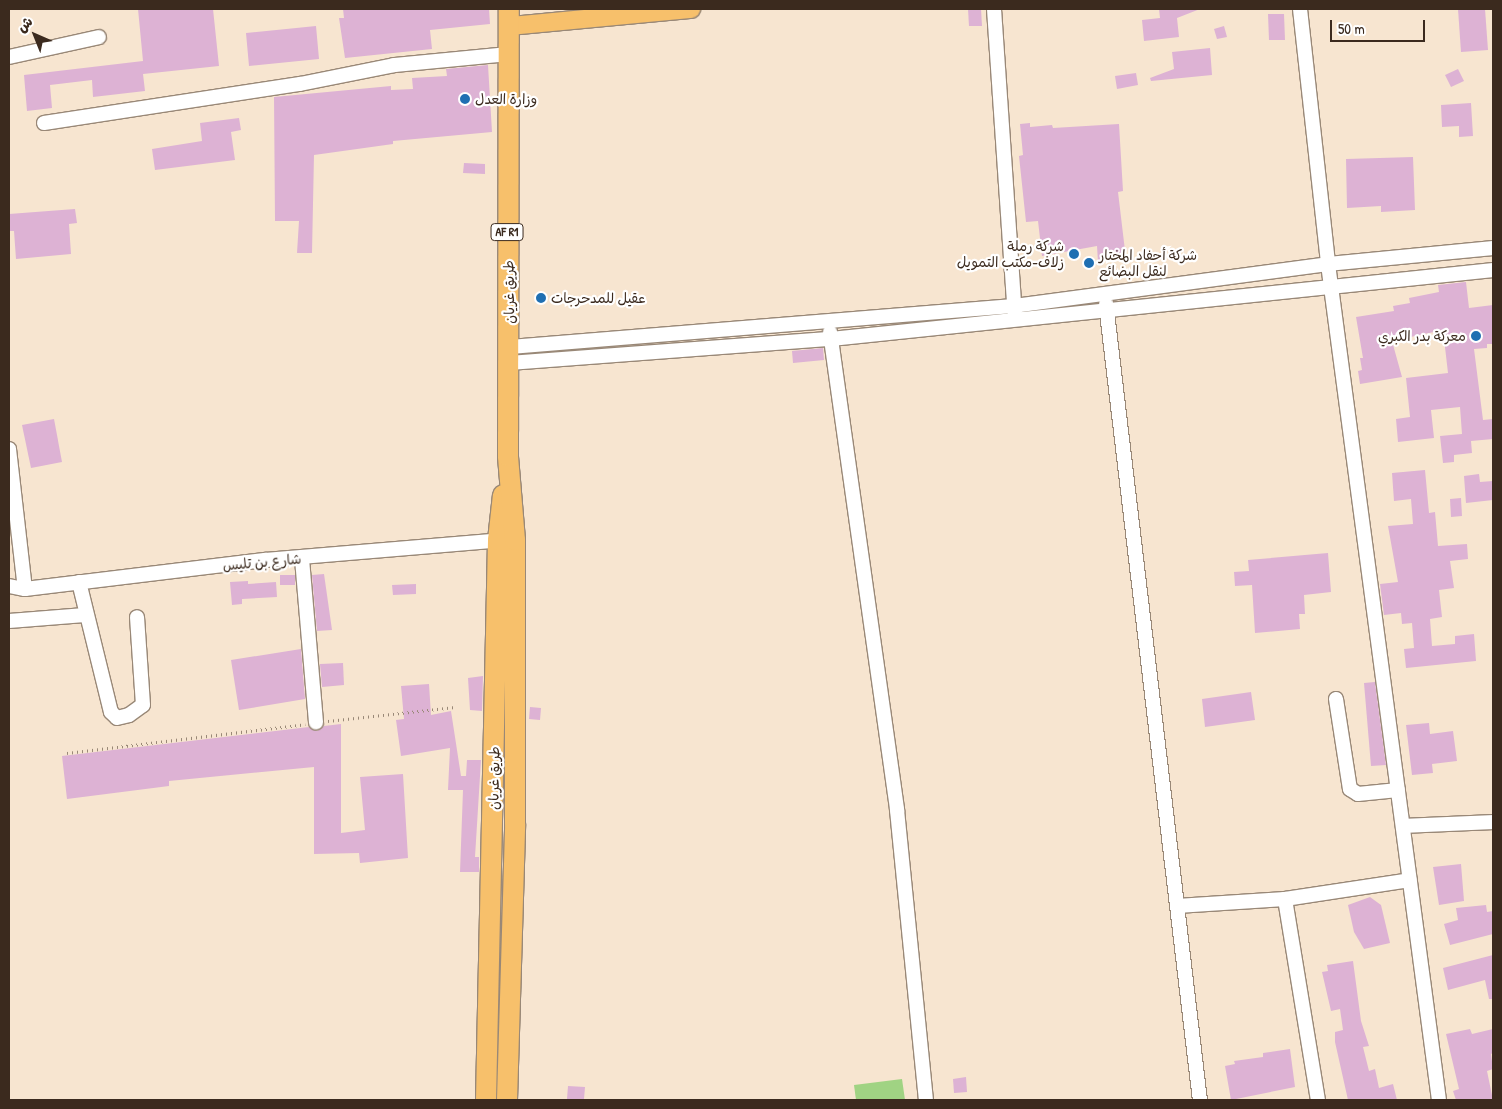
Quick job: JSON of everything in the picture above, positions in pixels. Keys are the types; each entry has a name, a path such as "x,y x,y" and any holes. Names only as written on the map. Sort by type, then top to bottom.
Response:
{"highway":[{"name":"طريق غريان","path":"486,1100 507,540 509,17"},
{"name":"طريق غريان","path":"507,540 515,824 507,1100"}],"main road":[{"path":"509,17 691,9"}],"street":[{"path":"994,9 1015,321"},
{"path":"1300,9 1328,264 1439,1100"},
{"path":"9,57 99,37"},
{"path":"44,123 300,84 394,65 509,54"},
{"path":"509,355 828,322 1014,306 1328,264 1493,248"},
{"path":"509,355 831,339 1107,312 1493,270"},
{"path":"1105,294 1200,1100"},
{"path":"828,322 897,810 926,1100"},
{"path":"9,449 25,589"},
{"name":"شارع بن تليس","path":"9,586 25,589 266,560 302,559 507,540"},
{"path":"302,559 316,722"},
{"path":"80,582 85,614 111,712 117,718 129,715 143,704 137,617"},
{"path":"9,621 85,614"},
{"path":"1336,699 1350,789 1358,794 1398,790"},
{"path":"1403,826 1493,822"},
{"path":"1177,906 1285,899 1410,880"},
{"path":"1285,899 1318,1100"}],"path":[{"path":"67,753 455,707"}],"green space":[{"path":"902,1079 905,1100 856,1100 854,1085"}],"building":[{"path":"138,9 213,9 219,66 143,74 145,91 93,97 92,80 50,85 52,108 27,111 24,75 143,61"},
{"path":"343,9 489,9 490,24 430,30 432,49 345,58 339,18 344,18"},
{"path":"968,9 981,9 982,26 969,26"},
{"path":"1159,9 1200,9 1177,18 1179,37 1144,41 1142,20 1160,18"},
{"path":"1458,9 1485,9 1488,50 1461,52"},
{"path":"1268,14 1284,14 1285,40 1269,40"},
{"path":"316,26 319,59 249,66 246,33"},
{"path":"1224,26 1227,37 1217,39 1214,29"},
{"path":"1210,48 1212,75 1151,81 1150,78 1174,69 1172,52"},
{"path":"488,65 492,132 393,141 393,144 314,155 312,253 297,253 299,221 275,221 274,97 391,86 391,90 413,89 412,78 447,76 446,69"},
{"path":"1458,69 1464,81 1451,87 1445,75"},
{"path":"1136,73 1138,85 1117,89 1115,76"},
{"path":"1471,103 1473,136 1459,137 1459,126 1442,127 1441,105"},
{"path":"239,118 241,130 231,132 235,160 155,170 152,149 202,141 200,123"},
{"path":"1030,123 1030,127 1052,125 1053,128 1119,124 1123,191 1118,192 1126,259 1098,262 1097,246 1042,256 1038,221 1026,222 1019,156 1023,155 1020,124"},
{"path":"1413,157 1415,210 1381,212 1381,206 1347,208 1346,159"},
{"path":"464,163 485,164 485,174 463,173"},
{"path":"75,209 77,223 69,224 71,254 16,259 14,231 9,231 9,214"},
{"path":"1466,282 1469,308 1493,305 1493,344 1487,344 1487,348 1474,349 1483,420 1493,419 1493,439 1471,441 1472,453 1454,455 1454,462 1443,463 1440,436 1462,434 1460,407 1431,410 1434,438 1398,442 1396,419 1410,417 1406,378 1448,373 1443,330 1392,341 1402,377 1360,384 1358,371 1362,370 1360,358 1363,358 1356,317 1394,311 1393,306 1410,303 1409,298 1439,292 1438,285"},
{"path":"823,348 824,360 793,363 792,351"},
{"path":"54,419 62,462 31,468 22,425"},
{"path":"1425,470 1429,513 1435,512 1438,546 1467,544 1468,559 1450,561 1454,588 1439,590 1442,617 1430,619 1432,646 1455,644 1455,636 1474,634 1476,661 1406,668 1404,649 1414,648 1412,623 1402,624 1401,613 1384,615 1380,584 1398,582 1388,526 1413,524 1411,499 1394,501 1392,473"},
{"path":"1479,474 1480,482 1493,481 1493,500 1466,503 1464,476"},
{"path":"1461,498 1462,516 1451,517 1450,499"},
{"path":"1328,553 1331,592 1304,595 1305,614 1299,614 1300,629 1255,633 1252,585 1235,586 1234,572 1249,571 1248,560"},
{"path":"324,574 332,630 317,631 312,575"},
{"path":"280,575 295,575 295,585 280,585"},
{"path":"248,581 248,584 276,582 277,597 242,599 242,604 232,605 230,582"},
{"path":"416,584 416,594 393,595 392,585"},
{"path":"301,649 305,699 239,710 231,660"},
{"path":"343,663 344,685 322,687 320,664"},
{"path":"483,676 482,711 470,710 468,678"},
{"path":"1375,682 1386,765 1371,766 1364,683"},
{"path":"429,684 431,715 451,711 461,776 466,776 467,760 481,760 475,857 479,857 479,872 460,872 463,790 448,790 450,748 401,756 396,720 404,719 401,686"},
{"path":"1251,692 1255,720 1205,727 1202,699"},
{"path":"530,707 541,708 540,720 529,719"},
{"path":"1429,723 1430,734 1453,731 1457,761 1432,764 1433,773 1412,775 1406,725"},
{"path":"341,724 341,833 365,830 360,777 403,774 408,858 360,863 359,853 314,854 314,767 169,781 169,786 67,799 62,756 309,727 317,731 324,726"},
{"path":"1461,864 1464,901 1439,905 1433,867"},
{"path":"1370,897 1381,905 1390,943 1364,949 1354,932 1348,905"},
{"path":"1486,905 1487,912 1493,911 1493,934 1450,945 1444,924 1458,920 1456,908"},
{"path":"1493,955 1493,999 1489,999 1485,980 1448,990 1443,968"},
{"path":"1353,961 1361,1021 1369,1046 1363,1047 1369,1071 1375,1069 1379,1088 1393,1084 1397,1100 1348,1100 1335,1042 1335,1032 1343,1030 1340,1009 1331,1011 1322,972 1328,971 1327,965"},
{"path":"1470,1029 1472,1034 1493,1029 1493,1053 1491,1054 1493,1069 1487,1071 1493,1100 1456,1100 1453,1091 1459,1089 1446,1034"},
{"path":"1290,1049 1295,1087 1231,1100 1225,1066 1235,1064 1234,1061 1263,1057 1263,1053"},
{"path":"966,1077 967,1092 954,1093 953,1079"},
{"path":"568,1086 585,1087 584,1099 567,1099"}],"place":[{"name":"وزارة العدل","path":"465,99"},
{"name":"شركة رملة زلاف-مكتب التمويل","path":"1074,254"},
{"name":"شركة أحفاد المختار لنقل البضائع","path":"1089,263"},
{"name":"عقيل للمدحرجات","path":"541,298"},
{"name":"معركة بدر الكبري","path":"1476,336"}]}
